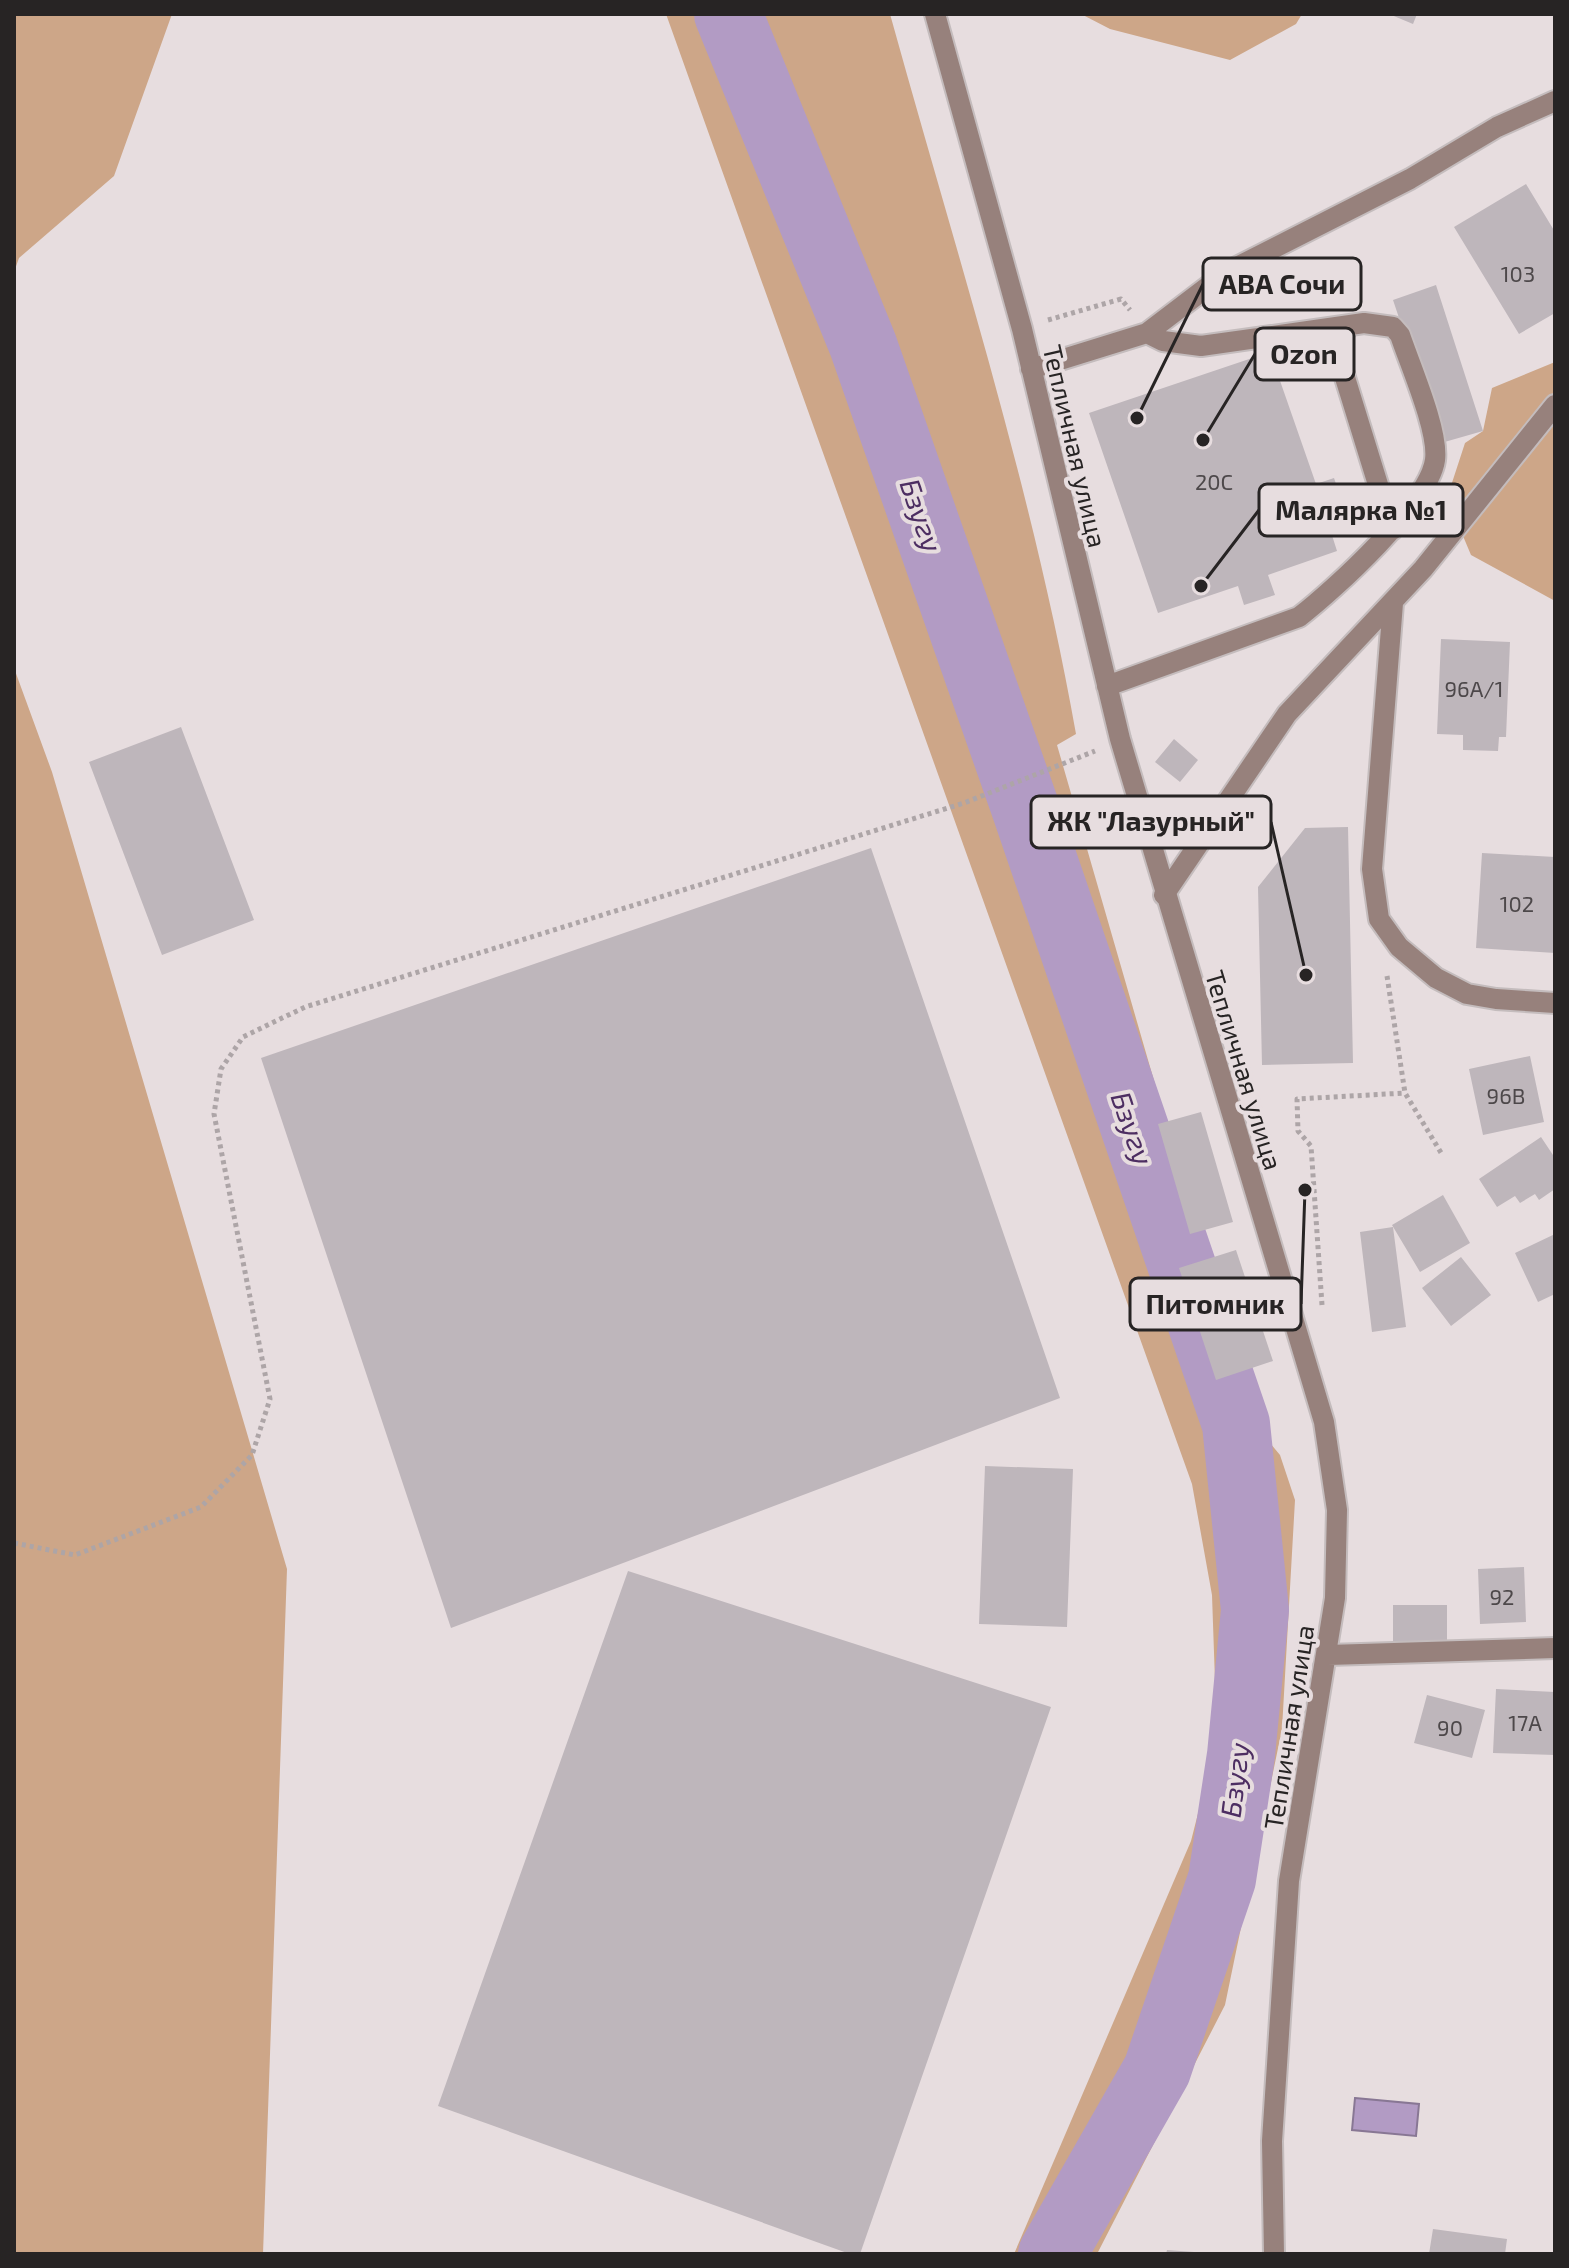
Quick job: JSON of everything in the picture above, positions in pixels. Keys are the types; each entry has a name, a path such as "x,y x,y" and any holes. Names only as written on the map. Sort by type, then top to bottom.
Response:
{"street":[{"name":"Тепличная улица","path":"935,14 1031,369 1120,739 1164,895 1324,1422 1337,1510 1335,1598 1289,1881 1272,2141 1274,2254"},
{"path":"1031,369 1147,333 1227,272 1410,179 1497,127 1555,101"},
{"path":"1107,686 1299,617 1324,598 1392,530 1430,476 1435,459 1434,440 1400,335 1393,327 1364,323 1201,346 1163,341 1147,333"},
{"path":"1330,329 1392,530"},
{"path":"1164,895 1287,714 1423,569 1555,405"},
{"path":"1393,603 1372,869 1379,919 1399,947 1436,978 1467,994 1555,1003"},
{"path":"1328,1655 1555,1648"}],"path":[{"path":"1047,321 1121,299 1147,333"},
{"path":"14,1543 75,1555 201,1507 252,1455 270,1399 214,1114 221,1069 243,1037 305,1007 964,803 1120,739"},
{"path":"1379,919 1405,1093 1443,1156"},
{"path":"1323,1319 1311,1146 1298,1131 1297,1099 1405,1093"}],"shaded area":[{"path":"14,14 172,14 114,176 19,258 14,272"},
{"path":"666,14 890,14 992,372 1038,552 1076,734 1057,745 1159,1098 1169,1243 1240,1407 1280,1455 1295,1500 1282,1729 1225,2005 1097,2254 1014,2254 1191,1841 1217,1739 1212,1595 1192,1484"},
{"path":"1081,14 1302,14 1296,24 1230,60 1110,29"},
{"path":"1555,362 1555,601 1471,555 1447,498 1465,443 1483,431 1492,388"},
{"path":"14,668 52,772 287,1569 263,2254 14,2254"},
{"path":"1355,2098 1419,2104 1416,2136 1352,2130"}],"building":[{"path":"1389,14 1417,14 1413,24"},
{"path":"1526,184 1555,232 1555,313 1519,334 1454,227"},
{"path":"1436,285 1483,431 1441,443 1393,300"},
{"path":"1270,352 1316,484 1334,478 1349,522 1330,529 1337,551 1268,575 1275,595 1244,605 1238,586 1158,613 1089,413"},
{"path":"1441,639 1510,642 1506,737 1499,737 1498,751 1463,750 1463,735 1437,734"},
{"path":"181,727 254,920 162,955 89,762"},
{"path":"1174,739 1198,760 1180,782 1155,762"},
{"path":"1348,827 1353,1063 1262,1065 1258,887 1305,828"},
{"path":"871,848 1060,1398 451,1628 261,1058"},
{"path":"1482,853 1555,857 1555,953 1476,948"},
{"path":"1530,1056 1544,1122 1483,1135 1469,1069"},
{"path":"1201,1112 1233,1222 1190,1234 1158,1124"},
{"path":"1541,1137 1555,1158 1555,1189 1539,1200 1535,1194 1520,1203 1515,1196 1497,1207 1479,1179"},
{"path":"1443,1195 1470,1243 1420,1272 1392,1225"},
{"path":"1393,1227 1406,1327 1372,1332 1360,1232"},
{"path":"1555,1234 1555,1294 1538,1302 1515,1253"},
{"path":"1236,1250 1273,1361 1216,1380 1179,1268"},
{"path":"1461,1257 1491,1295 1451,1326 1422,1288"},
{"path":"985,1466 1073,1469 1067,1627 979,1624"},
{"path":"1524,1567 1526,1622 1480,1624 1478,1569"},
{"path":"628,1571 1051,1707 860,2254 850,2254 438,2106"},
{"path":"1393,1605 1447,1605 1447,1648 1393,1648"},
{"path":"1496,1689 1555,1692 1555,1755 1493,1753"},
{"path":"1427,1695 1485,1710 1472,1758 1414,1743"},
{"path":"1433,2229 1507,2239 1505,2254 1429,2254"},
{"path":"1167,2250 1194,2252 1194,2254 1166,2254"}],"waterway":[{"name":"Бзугу","path":"728,14 863,345 1236,1424 1255,1610 1241,1755 1222,1879 1157,2070 1052,2254"}],"place":[{"name":"АВА Сочи","path":"1137,418"},
{"name":"Ozon","path":"1203,440"},
{"name":"Малярка №1","path":"1201,586"},
{"name":"ЖК \"Лазурный\"","path":"1306,975"},
{"name":"Питомник","path":"1305,1190"}]}
